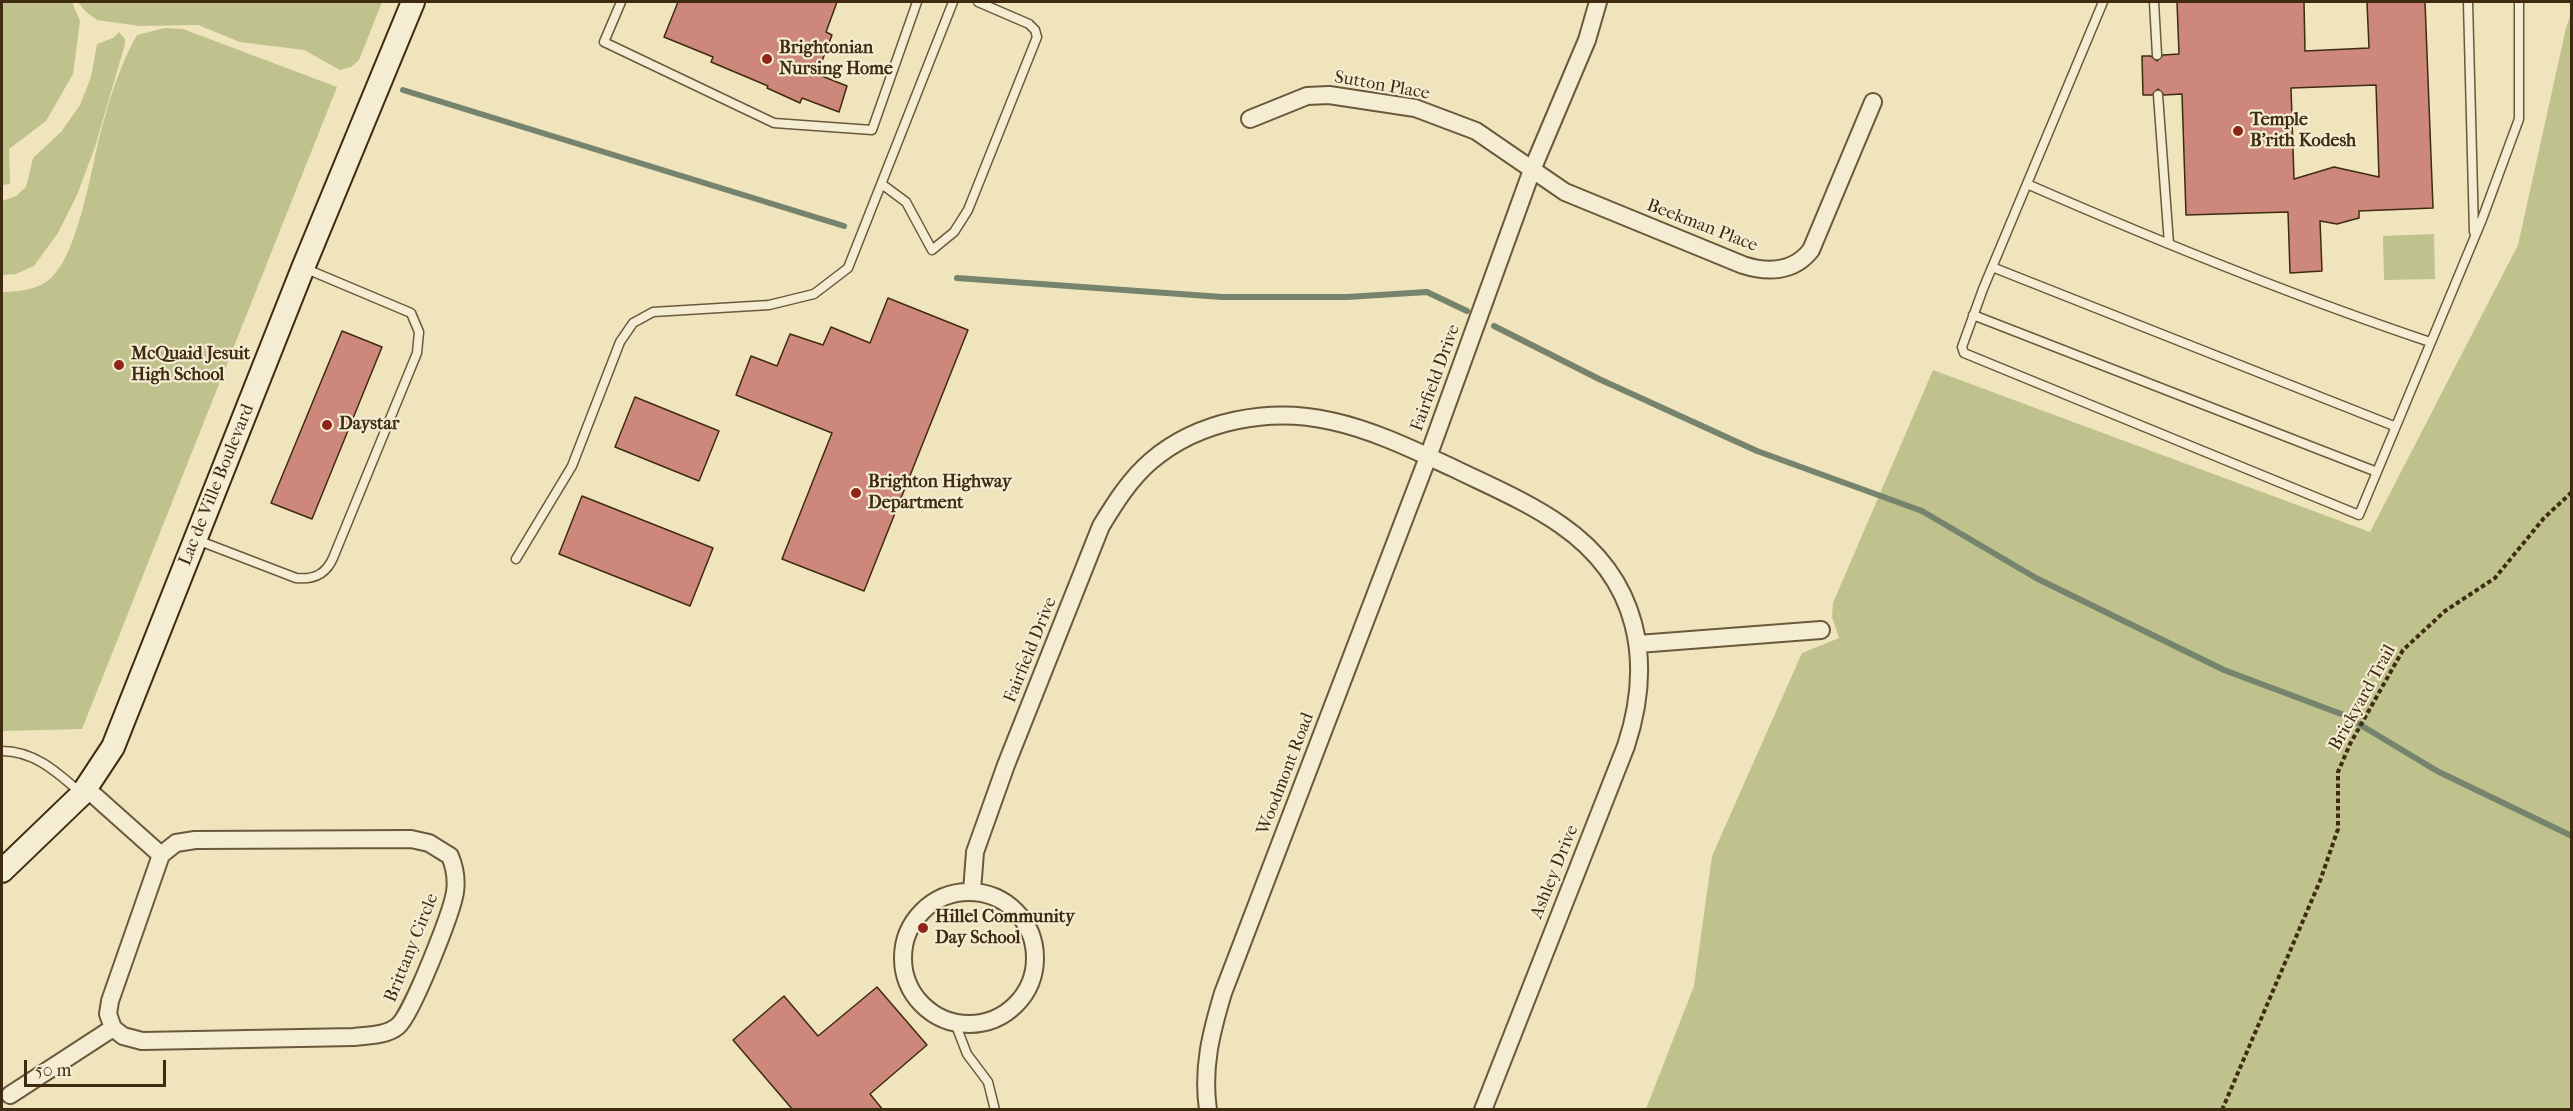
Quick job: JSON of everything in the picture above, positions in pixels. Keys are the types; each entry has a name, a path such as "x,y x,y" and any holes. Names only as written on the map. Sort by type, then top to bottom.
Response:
{"street":[{"name":"Lac de Ville Boulevard","path":"2,871 84,792 113,747 303,268 413,2"},
{"name":"Fairfield Drive","path":"972,891 975,852 1006,765 1101,526 1126,488 1150,461 1193,434 1221,424 1278,416 1330,420 1359,429 1428,457 1532,170 1587,39 1598,2"},
{"name":"Sutton Place","path":"1250,119 1307,96 1329,95 1415,108 1476,131 1532,170"},
{"name":"Beekman Place","path":"1532,170 1564,192 1743,265 1775,270 1798,262 1811,250 1873,102"},
{"name":"Ashley Drive","path":"1428,457 1542,512 1584,544 1600,561 1626,602 1638,644 1639,695 1632,729 1483,1110"},
{"name":"Woodmont Road","path":"1208,1110 1205,1089 1208,1041 1223,993 1428,457"},
{"path":"1638,644 1821,630"},
{"path":"10,1095 113,1028 108,1014 110,1001 160,855 84,792"},
{"name":"Brittany Circle","path":"113,1028 123,1036 142,1041 354,1037 383,1034 396,1027 411,1007 454,894 456,877 450,856 429,843 411,839 195,840 176,843 160,855"},
{"path":"972,891 1000,900 1023,919 1032,937 1034,966 1025,994 1011,1009 994,1019 975,1024 955,1023 934,1015 918,1000 906,982 902,960 905,938 915,919 931,903 950,894 972,891"}],"lane":[{"path":"621,2 604,42 774,123 872,130 918,2"},
{"path":"516,559 572,466 620,342 633,323 653,312 769,305 814,294 848,268 883,185 952,2"},
{"path":"883,185 906,202 932,250 954,232 968,210 1037,37 1035,30 1029,24 978,2"},
{"path":"2103,2 1992,267 1962,347 1964,353 2292,490 2359,515 2474,237 2519,119 2519,2"},
{"path":"2154,2 2157,55"},
{"path":"2468,2 2474,237"},
{"path":"2158,95 2169,244"},
{"path":"2027,184 2324,306 2430,342"},
{"path":"1992,267 2394,426"},
{"path":"196,540 296,578 311,578 324,572 333,558 417,353 419,332 411,313 303,268"},
{"path":"1973,315 2377,472"},
{"path":"2,751 17,752 40,760 84,792"},
{"path":"955,1023 967,1054 988,1082 995,1110"}],"path":[{"name":"Brickyard Trail","path":"2222,1110 2320,881 2338,829 2338,772 2350,744 2403,650 2445,611 2495,578 2544,518 2571,492"}],"green space":[{"path":"2,2 72,2 80,21 73,74 46,121 9,149 10,184 2,185"},
{"path":"78,2 382,2 359,60 351,67 340,70 304,50 240,42 198,25 140,26 97,20"},
{"path":"2571,13 2571,1109 1646,1109 1694,986 1712,856 1802,653 1839,638 1832,617 1833,603 1933,370 2370,532 2518,245"},
{"name":"McQuaid Jesuit High School","path":"165,28 183,29 337,87 82,729 2,731 2,292 36,287 46,282 58,270 68,253 76,231 107,109 127,55 137,35"},
{"path":"119,32 125,39 125,44 95,147 77,195 58,233 34,266 16,274 2,275 2,201 16,196 26,187 33,158 61,132 80,105 91,77 97,44 113,38"},
{"path":"2434,234 2435,279 2384,280 2383,236"}],"building":[{"name":"Brightonian Nursing Home","path":"678,2 837,2 826,32 832,35 817,74 847,86 839,112 802,98 800,103 767,88 768,86 711,62 713,57 664,37"},
{"name":"Temple B'rith Kodesh","path":"2177,2 2304,2 2305,51 2369,48 2367,2 2425,2 2433,208 2359,211 2359,218 2337,224 2320,221 2322,271 2290,273 2288,212 2186,215 2182,94 2164,95 2158,89 2152,95 2143,95 2142,56 2151,56 2157,61 2163,55 2179,54","holes":["2376,85 2379,177 2334,167 2294,179 2291,88"]},
{"name":"Brighton Highway Department","path":"888,298 968,330 864,591 782,559 832,433 736,395 751,356 777,366 790,334 823,345 831,327 870,343"},
{"name":"Daystar","path":"342,331 382,347 312,519 271,503"},
{"path":"635,397 719,431 699,481 615,447"},
{"path":"582,496 713,548 690,606 559,554"},
{"path":"877,987 927,1045 870,1094 883,1110 793,1110 733,1040 784,996 818,1036"}],"waterway":[{"path":"403,90 844,226"},
{"path":"957,278 1222,297 1347,297 1427,292 1467,311"},
{"path":"1494,326 1599,379 1757,451 1922,511 2036,578 2224,670 2344,715 2437,771 2572,836"}],"place":[{"name":"Brightonian Nursing Home","path":"767,59"},
{"name":"Temple B'rith Kodesh","path":"2238,131"},
{"name":"McQuaid Jesuit High School","path":"119,365"},
{"name":"Daystar","path":"327,425"},
{"name":"Brighton Highway Department","path":"856,493"},
{"name":"Hillel Community Day School","path":"923,928"}]}
